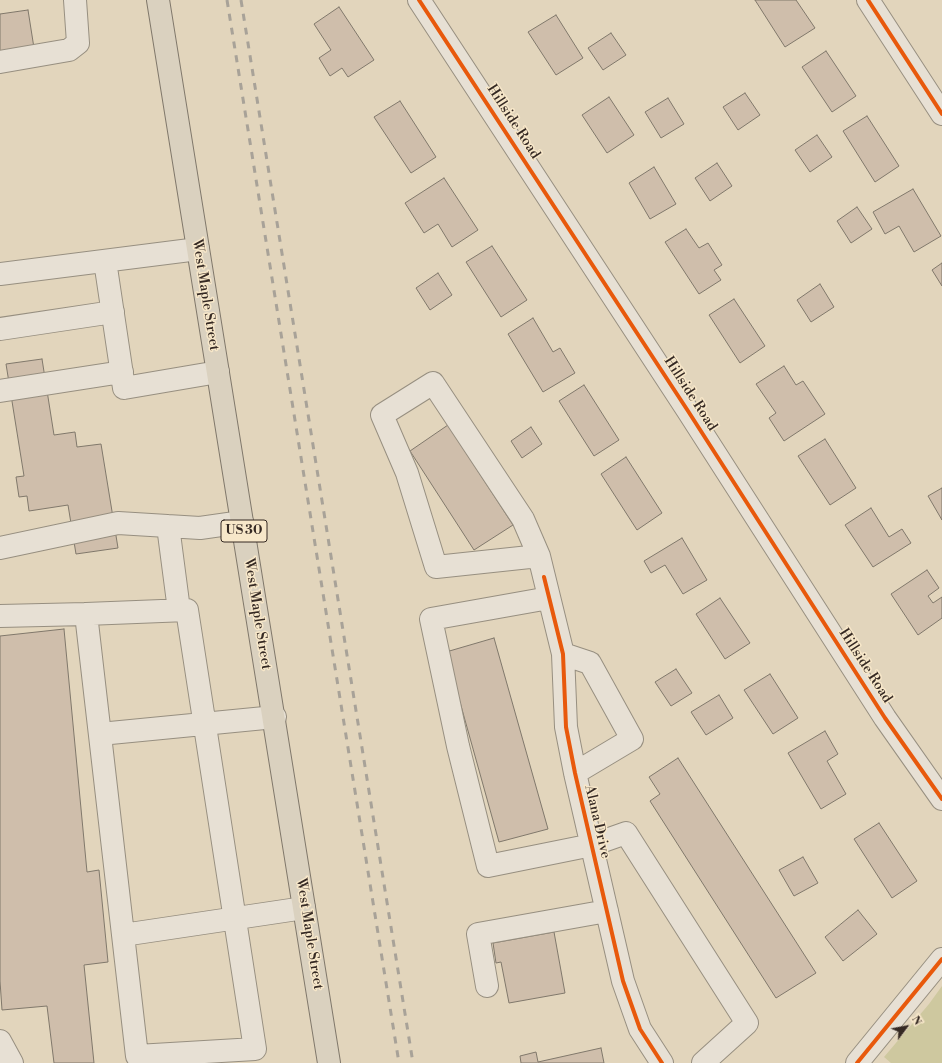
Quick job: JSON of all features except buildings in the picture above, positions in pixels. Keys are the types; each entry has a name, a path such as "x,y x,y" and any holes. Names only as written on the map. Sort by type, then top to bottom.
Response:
{"main road":[{"name":"West Maple Street","path":"158,0 329,1063"}],"street":[{"path":"0,62 69,50 78,43 75,0"},
{"name":"Hillside Road","path":"419,0 675,391 885,718 942,799"},
{"path":"868,0 942,114"},
{"path":"0,274 198,249"},
{"path":"105,261 124,388 218,372"},
{"path":"0,329 113,312"},
{"path":"0,392 122,372"},
{"name":"Alana Drive","path":"539,556 436,567 407,473 382,415 433,382 523,519 539,556 563,654 566,727 622,981 640,1029 662,1063"},
{"path":"0,548 118,523 200,528 242,522"},
{"path":"168,526 179,610"},
{"path":"547,588 431,619 458,746 488,866 592,845 626,833 747,1024 703,1063"},
{"path":"0,616 187,610 256,1056 137,1056 86,614"},
{"path":"563,654 590,663 632,739 575,773"},
{"path":"100,734 205,725 274,717"},
{"path":"123,935 304,908"},
{"path":"487,986 478,934 607,911"},
{"path":"857,1063 942,959"},
{"path":"0,1041 12,1063"}],"shaded area":[{"path":"942,986 942,1063 891,1063 884,1057 929,1004"}],"railway":[{"path":"227,0 399,1063"},
{"path":"241,0 413,1063"}],"cycle path":[{"path":"419,0 688,411 885,718 942,799"},
{"path":"868,0 942,114"},
{"path":"544,577 563,654 566,727 575,773 623,981 640,1029 662,1063"},
{"path":"857,1063 942,959"}]}
